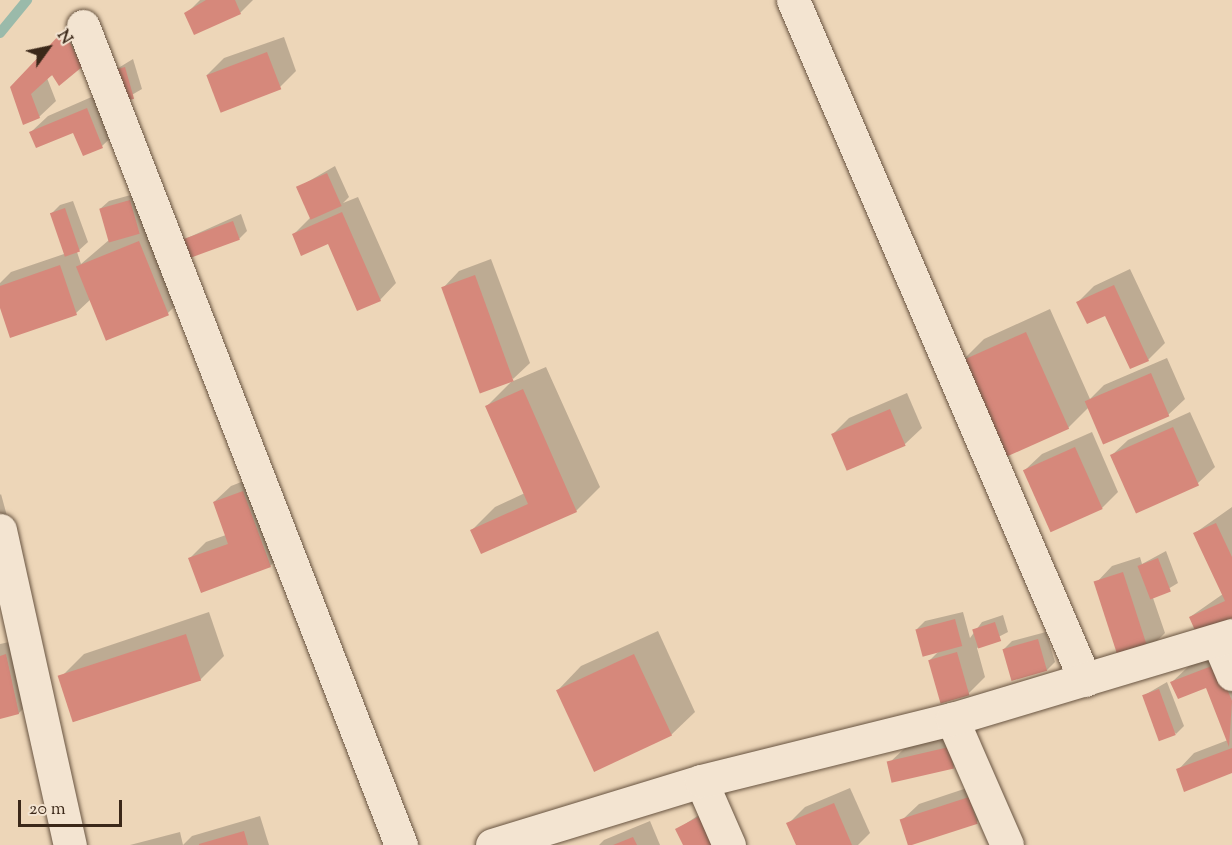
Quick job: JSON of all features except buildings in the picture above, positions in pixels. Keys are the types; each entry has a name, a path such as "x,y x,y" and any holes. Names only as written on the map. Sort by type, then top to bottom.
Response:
{"street":[{"path":"793,0 1084,680"},
{"path":"83,26 401,845"},
{"path":"0,530 10,612 70,845"},
{"path":"492,845 549,836 700,781 951,719 1225,638 1232,674"},
{"path":"951,719 1007,845"},
{"path":"700,781 729,845"}],"waterway":[{"path":"0,33 27,0"}]}
